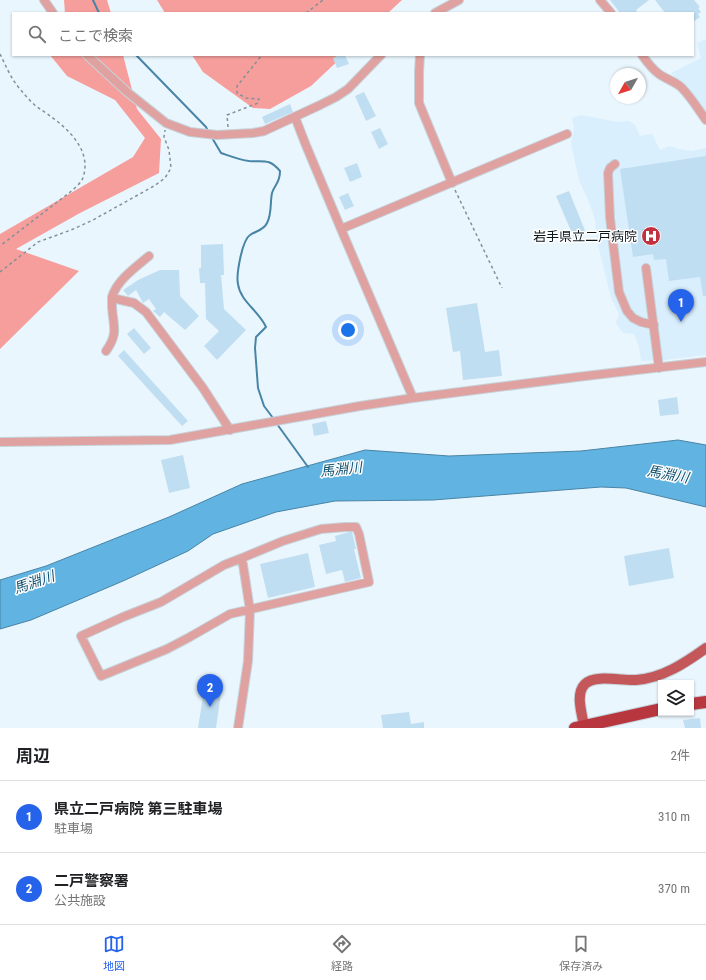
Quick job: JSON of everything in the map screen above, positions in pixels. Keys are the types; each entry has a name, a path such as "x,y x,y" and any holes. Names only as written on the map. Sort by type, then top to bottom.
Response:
{"highway":[{"path":"694,704 706,702"},
{"path":"581,727 658,710"}],"main road":[{"path":"581,727 580,694 586,683 596,678 615,680 647,679 669,671 706,648"}],"street":[{"path":"44,0 52,12"},
{"path":"437,12 459,0"},
{"path":"600,0 609,12"},
{"path":"88,56 126,91 166,123 190,132 216,135 264,131 296,117 336,97 348,88 380,56"},
{"path":"420,56 418,72 420,103 452,183"},
{"path":"643,56 659,74 670,79 681,87 695,103 706,120"},
{"path":"296,117 305,143 413,398"},
{"path":"341,229 567,134"},
{"path":"615,164 610,168 608,178 610,218 619,292 627,311 634,318 641,322 654,325"},
{"path":"106,351 112,342 115,327 112,298 126,275 149,256"},
{"path":"646,268 659,368"},
{"path":"112,298 134,302 146,312 203,388 230,430"},
{"path":"0,442 170,440 413,398 706,362"},
{"path":"356,527 359,534 369,582 230,614 168,648 101,676 82,636 123,617 161,602 224,565 242,558 283,541 321,529 356,527"},
{"path":"238,728 248,661 250,610 242,558"}],"path":[{"path":"307,12 323,0"},
{"path":"0,54 18,88 39,108 63,126 72,136 84,158 84,174 78,184 69,193 0,246"},
{"path":"229,135 227,114 258,103 259,99 246,98 237,93 237,86 261,56"},
{"path":"0,272 38,242 93,220 154,186 165,178 171,168 170,150 164,138 166,123"},
{"path":"452,183 502,288"}],"shaded area":[{"path":"64,0 107,0 111,12 65,12"},
{"path":"157,0 402,0 389,12 164,12"},
{"path":"706,39 706,113 695,98 671,73 701,58 697,43"},
{"path":"51,56 123,56 137,109 161,139 159,173 80,213 16,249 79,271 0,349 0,234 133,157 145,138 115,100 67,76"},
{"path":"193,56 343,56 311,86 270,109 253,108 203,72"},
{"name":"岩手県立二戸病院","path":"581,115 618,122 629,121 635,125 640,136 652,134 660,150 669,146 692,151 706,148 706,355 641,361 639,347 634,334 623,333 616,323 619,314 611,298 597,241 595,219 579,180 571,144 574,127 572,118"}],"water":[{"name":"馬淵川","path":"678,440 706,445 706,507 626,488 601,487 433,500 335,501 276,512 213,534 188,551 123,581 31,620 0,629 0,580 46,566 169,517 242,484 365,450 449,456 581,451"}],"building":[{"path":"610,0 649,0 636,10 637,12 619,12"},
{"path":"655,0 694,0 700,7 698,8 701,12 698,14 700,17 694,21 694,12 664,12"},
{"path":"337,56 345,56 349,64 337,68 333,58"},
{"path":"364,92 376,116 366,121 355,96"},
{"path":"290,104 293,112 265,124 262,117"},
{"path":"380,128 388,144 379,149 371,132"},
{"path":"706,156 706,296 703,296 700,277 669,281 666,259 654,260 653,254 633,257 620,169"},
{"path":"357,163 362,177 350,182 344,168"},
{"path":"569,191 586,233 574,238 556,196"},
{"path":"348,193 354,206 345,210 339,197"},
{"path":"223,244 224,275 221,275 224,309 246,330 217,360 204,346 219,331 206,319 205,283 200,283 199,268 201,268 201,245"},
{"path":"160,270 179,270 180,296 199,316 185,330 164,312 160,317 153,311 156,309 149,299 143,303 136,290 128,296 123,290 138,280"},
{"path":"477,303 485,352 499,350 502,376 463,380 460,351 453,352 446,308"},
{"path":"134,328 151,348 144,354 127,334"},
{"path":"124,350 188,421 182,426 118,356"},
{"path":"677,397 679,414 660,416 658,400"},
{"path":"326,421 329,433 314,436 312,424"},
{"path":"183,455 190,488 169,493 161,460"},
{"path":"352,532 356,549 354,549 361,578 345,582 342,570 326,574 319,545 336,541 335,536"},
{"path":"669,548 674,578 629,586 624,556"},
{"path":"308,553 315,587 268,598 260,564"},
{"path":"205,684 222,686 216,728 198,728"},
{"path":"409,712 411,724 424,722 424,728 383,728 381,715"},
{"path":"700,718 701,728 685,728 683,720"}],"waterway":[{"path":"93,0 99,12"},
{"path":"137,56 206,127 208,131"},
{"path":"211,136 221,153 249,161 269,162 280,171 278,181 272,193 269,219 266,225 250,235 244,244 240,258 238,280 239,290 242,296 263,321 266,327 256,337 255,348 258,388 264,406 273,418"},
{"path":"277,424 308,467"}],"place":[{"name":"岩手県立二戸病院","path":"651,236"},
{"name":"県立二戸病院 第三駐車場","path":"681,322"},
{"name":"二戸警察署","path":"210,707"}]}
